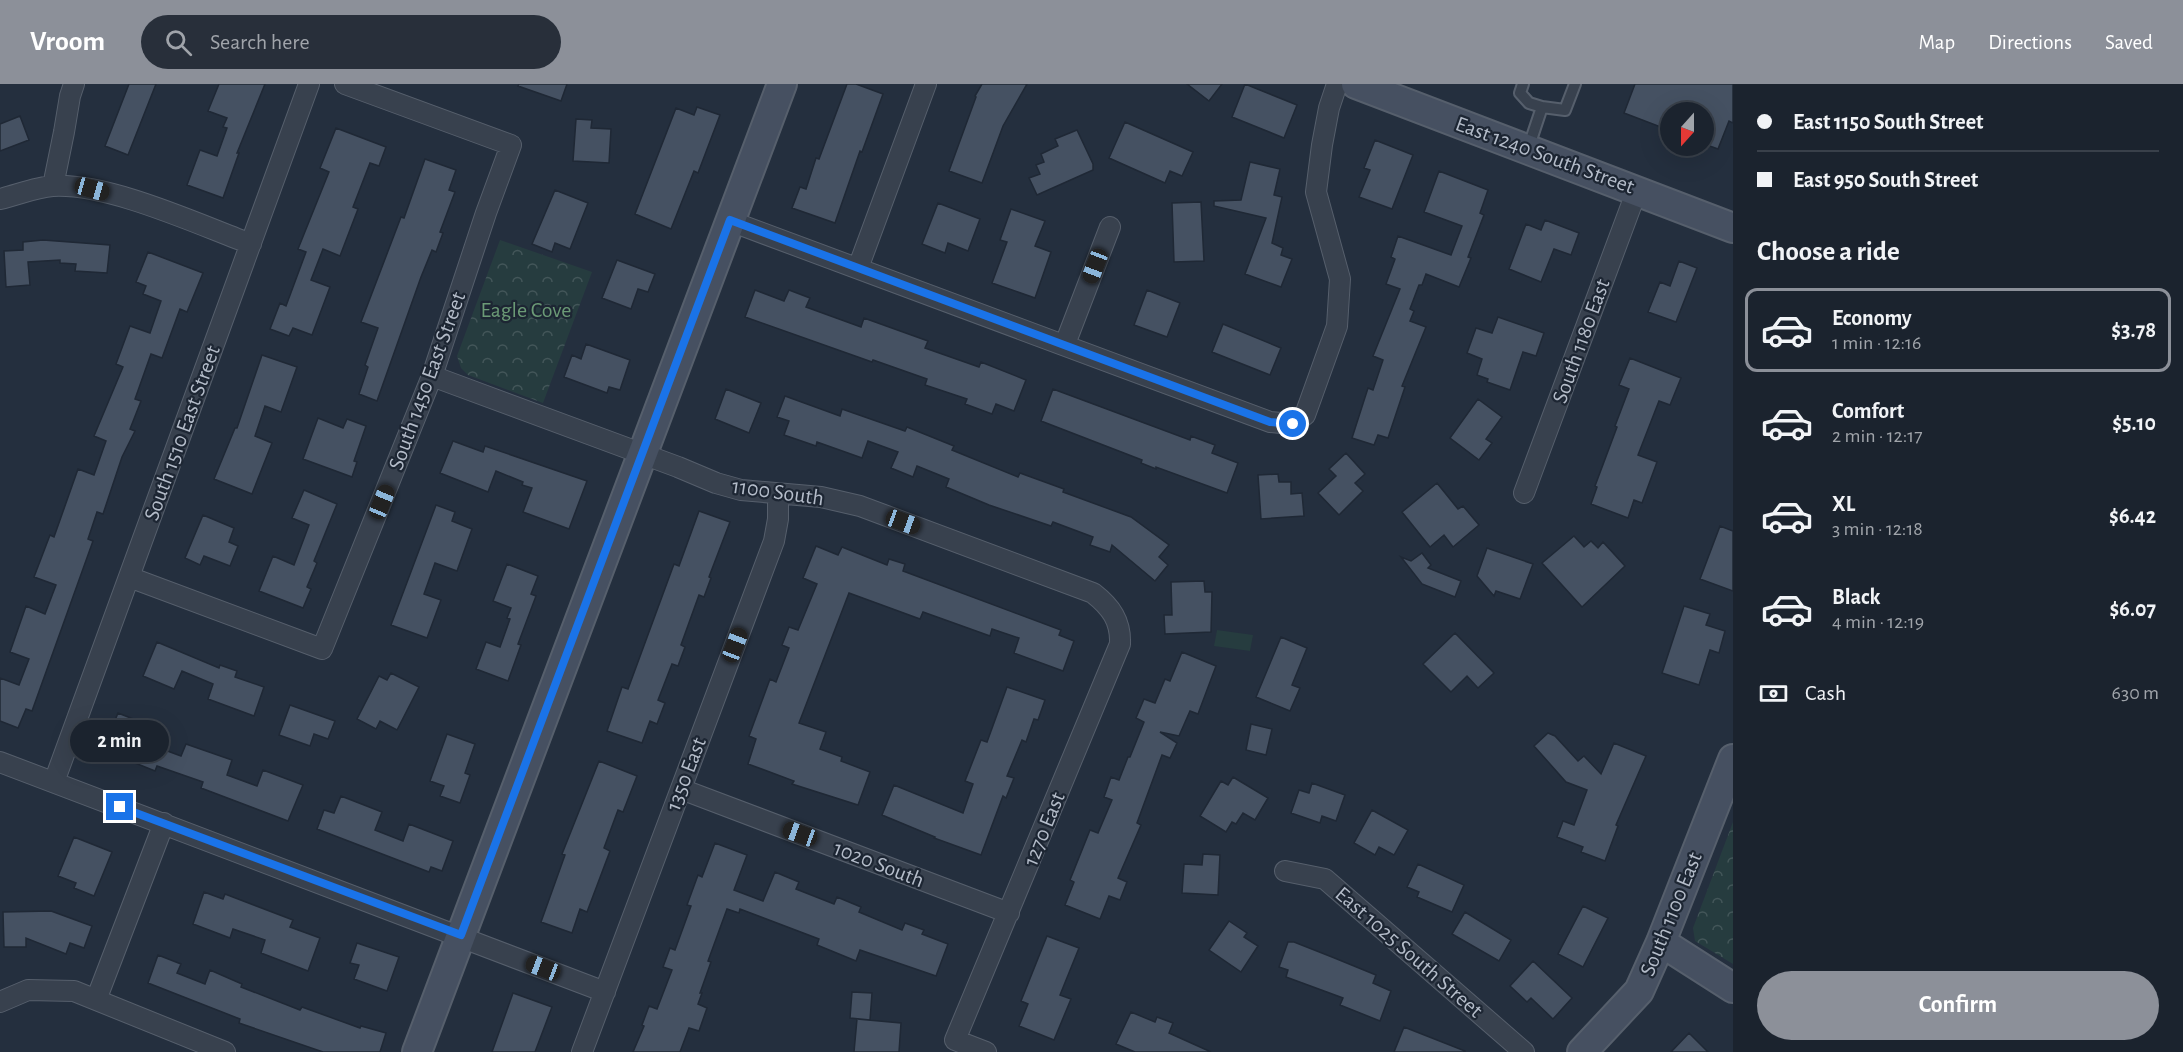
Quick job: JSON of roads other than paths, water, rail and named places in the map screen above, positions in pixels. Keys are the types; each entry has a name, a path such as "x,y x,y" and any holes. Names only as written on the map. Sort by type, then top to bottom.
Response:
{"street":[{"path":"53,186 69,96 74,84"},
{"name":"South 1510 East Street","path":"54,782 309,84"},
{"name":"South 1450 East Street","path":"129,577 322,649 432,376 511,145 345,84"},
{"path":"417,1052 782,84"},
{"path":"858,268 926,84"},
{"path":"730,220 1270,422 1293,424 1305,415 1336,326 1340,279 1316,192 1329,108 1337,84"},
{"name":"East 1240 South Street","path":"1356,84 1733,228"},
{"path":"0,199 53,186 92,189 147,205 250,244"},
{"name":"South 1180 East","path":"1524,493 1637,190"},
{"path":"1065,344 1110,227"},
{"name":"1100 South","path":"432,376 678,466 716,483 741,490 821,497 860,506 1093,593 1106,602 1116,617"},
{"name":"1350 East","path":"582,1052 774,542 778,519 778,494"},
{"name":"1270 East","path":"986,1052 956,1040 1120,644 1121,630 1116,617"},
{"path":"0,762 461,935 605,992"},
{"name":"South 1100 East","path":"1582,1052 1639,990 1730,775"},
{"name":"1020 South","path":"681,789 1009,913"},
{"path":"96,1000 164,824"},
{"name":"East 1025 South Street","path":"1285,871 1325,879 1524,1052"},
{"path":"1661,942 1733,988"},
{"path":"2,1001 28,990 75,991 225,1052"}],"lane":[{"path":"1523,84 1520,93 1529,103 1565,110 1575,84"},
{"path":"1528,149 1542,107"}],"park label":[{"name":"Eagle Cove","path":"526,310"}]}
